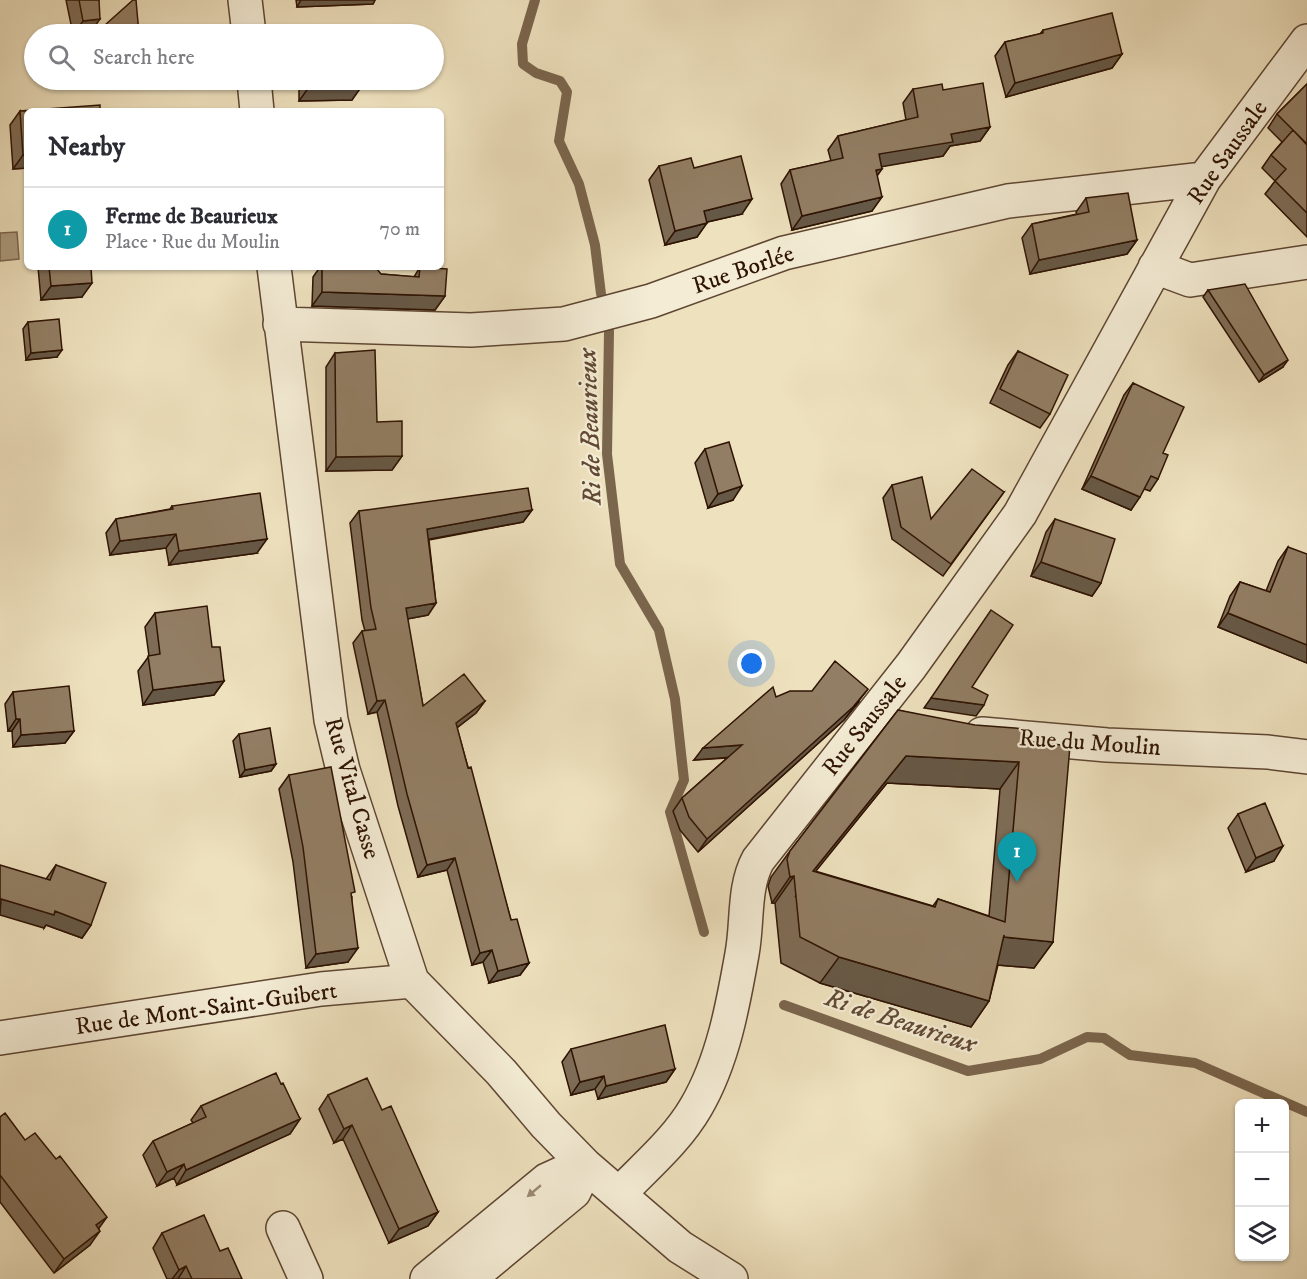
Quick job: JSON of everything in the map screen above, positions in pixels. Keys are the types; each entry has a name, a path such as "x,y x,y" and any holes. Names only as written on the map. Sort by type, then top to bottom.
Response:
{"street":[{"path":"245,0 248,24"},
{"name":"Rue Saussale","path":"620,1193 673,1138 696,1108 715,1069 737,986 745,940 749,876 758,860 876,712 1020,513 1204,179 1307,41"},
{"path":"255,90 257,108"},
{"name":"Rue Borlée","path":"280,324 471,330 564,324 651,301 784,253 1008,201 1204,179"},
{"path":"1155,267 1190,280 1307,262"},
{"name":"Rue Vital Casse","path":"274,270 306,506 331,720 343,770 412,981 501,1072 546,1125 586,1166 680,1247 731,1279"},
{"path":"876,712 906,724"},
{"name":"Rue du Moulin","path":"950,731 1107,745 1268,752 1307,757"},
{"name":"Rue de Mont-Saint-Guibert","path":"0,1038 321,989 412,981"},
{"path":"427,1279 548,1180 586,1166"},
{"path":"469,1279 574,1192 586,1166"},
{"path":"283,1228 306,1279"}],"shaded area":[{"path":"17,232 19,259 0,261 0,233"}],"building":[{"path":"79,0 99,0 100,19 83,21"},
{"path":"133,0 136,0 138,24 106,24"},
{"path":"1112,13 1122,54 1015,83 1005,42"},
{"path":"983,83 990,127 951,134 953,142 879,154 882,169 876,170 882,197 802,216 790,170 843,158 838,136 918,117 913,89 942,84 943,90"},
{"path":"1307,84 1307,144 1277,114"},
{"path":"100,105 100,108 60,108"},
{"path":"20,111 24,111 24,155 23,155"},
{"path":"1293,130 1307,145 1307,213 1275,181 1286,169 1271,155"},
{"path":"741,156 752,199 704,211 707,223 675,231 659,166 691,158 694,168"},
{"path":"1128,193 1137,240 1039,260 1032,224 1089,212 1086,198"},
{"path":"447,269 445,296 322,292 322,270 378,270 381,274 419,277 420,270"},
{"path":"49,270 91,270 92,283 51,286"},
{"path":"1245,284 1288,360 1264,375 1208,290"},
{"path":"59,319 62,350 31,353 28,322"},
{"path":"375,350 377,422 402,421 402,456 336,457 335,353"},
{"path":"1018,351 1068,375 1050,414 1000,389"},
{"path":"1133,383 1184,407 1163,453 1168,455 1158,479 1151,476 1140,497 1091,476"},
{"path":"729,442 742,486 718,494 705,449"},
{"path":"972,469 1004,492 951,564 901,527 892,485 922,477 931,519"},
{"path":"528,488 532,510 427,529 436,603 406,608 423,706 464,674 485,701 456,723 468,768 471,767 511,920 517,919 529,963 498,971 492,950 480,953 455,858 427,865 407,794 385,700 377,701 362,631 376,629 371,608 359,511"},
{"path":"260,493 267,539 179,551 176,534 120,541 116,519 173,509 172,506"},
{"path":"1055,519 1115,539 1101,583 1041,562"},
{"path":"1288,547 1307,554 1307,645 1228,613 1240,582 1270,592"},
{"path":"207,606 212,647 220,647 224,681 153,690 148,656 160,654 155,613"},
{"path":"991,610 1013,625 972,687 988,695 984,705 931,698"},
{"path":"835,661 868,689 853,707 707,839 689,817 682,798 742,745 703,748 773,687 776,697 790,691 812,691"},
{"path":"69,686 74,731 21,735 20,719 16,719 13,692"},
{"path":"898,710 975,725 1027,729 1025,741 1070,746 1053,942 1004,937 1004,935 989,1001 839,957 800,937 794,876 790,877 787,859 790,851","holes":["906,756 1019,762 1005,922 938,899 935,907 813,871"]},
{"path":"270,728 276,764 245,770 239,734"},
{"path":"331,767 355,892 351,893 358,948 316,954 303,847 289,775"},
{"path":"1265,803 1283,846 1256,858 1238,814"},
{"path":"0,865 50,880 56,865 106,883 91,925 55,911 54,915 1,899 0,901"},
{"path":"665,1025 675,1069 606,1086 604,1076 580,1082 571,1049"},
{"path":"276,1073 300,1119 186,1170 184,1164 167,1172 153,1141 206,1117 201,1106"},
{"path":"367,1078 382,1110 391,1106 438,1212 399,1229 352,1125 344,1129 328,1095"},
{"path":"5,1113 25,1140 35,1133 56,1159 60,1156 107,1217 96,1225 100,1231 64,1259 0,1175 0,1117"},
{"path":"204,1215 220,1251 228,1248 242,1279 192,1279 186,1266 179,1270 162,1233"}],"waterway":[{"name":"Ri de Beaurieux","path":"535,0 522,44 523,64 536,73 560,81 567,92 559,141 579,184 595,245 601,294"},
{"name":"Ri de Beaurieux","path":"609,331 607,454 620,564 659,630 675,699 684,780 670,812 704,932"},
{"name":"Ri de Beaurieux","path":"784,1005 968,1071 1040,1059 1087,1037 1104,1038 1130,1055 1195,1063 1307,1112"}],"place":[{"name":"Ferme de Beaurieux","path":"1017,882"}]}
